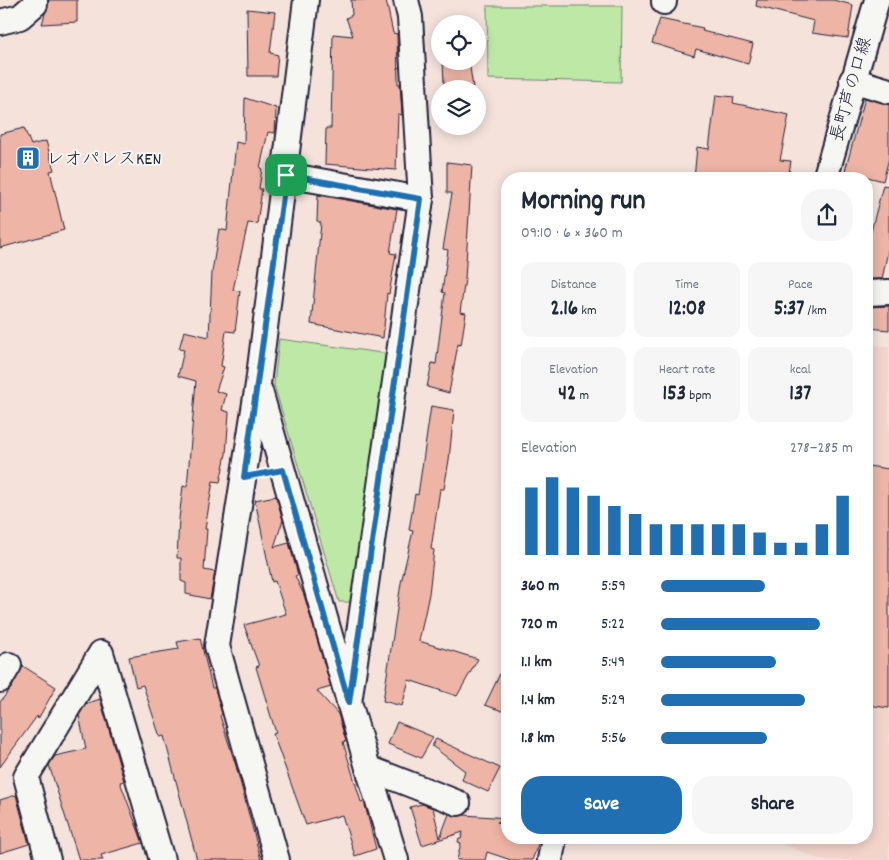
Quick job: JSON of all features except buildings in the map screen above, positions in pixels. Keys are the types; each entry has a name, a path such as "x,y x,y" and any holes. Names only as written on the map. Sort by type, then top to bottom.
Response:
{"street":[{"path":"0,22 20,17 35,4 35,0"},
{"path":"277,860 217,646 258,384 286,175 306,0"},
{"path":"349,703 421,199 410,17 406,0"},
{"name":"長町芦の口線","path":"826,172 877,0"},
{"path":"852,80 889,91"},
{"path":"286,175 421,199"},
{"path":"873,293 889,292"},
{"path":"258,384 396,860"},
{"path":"244,477 283,470"},
{"path":"48,860 26,778 101,653 162,860"},
{"path":"368,768 458,803"},
{"path":"550,860 553,844"}],"shaded area":[{"path":"873,345 889,347 889,860 821,860 783,844 873,844"}],"green space":[{"path":"487,6 622,6 621,82 488,79"},
{"path":"279,339 389,354 354,602 339,602 274,385"}],"place":[{"name":"レオパレスKEN","path":"28,158"}],"route":[{"path":"286,175 421,199 349,703 283,470 244,477 286,175"}]}
